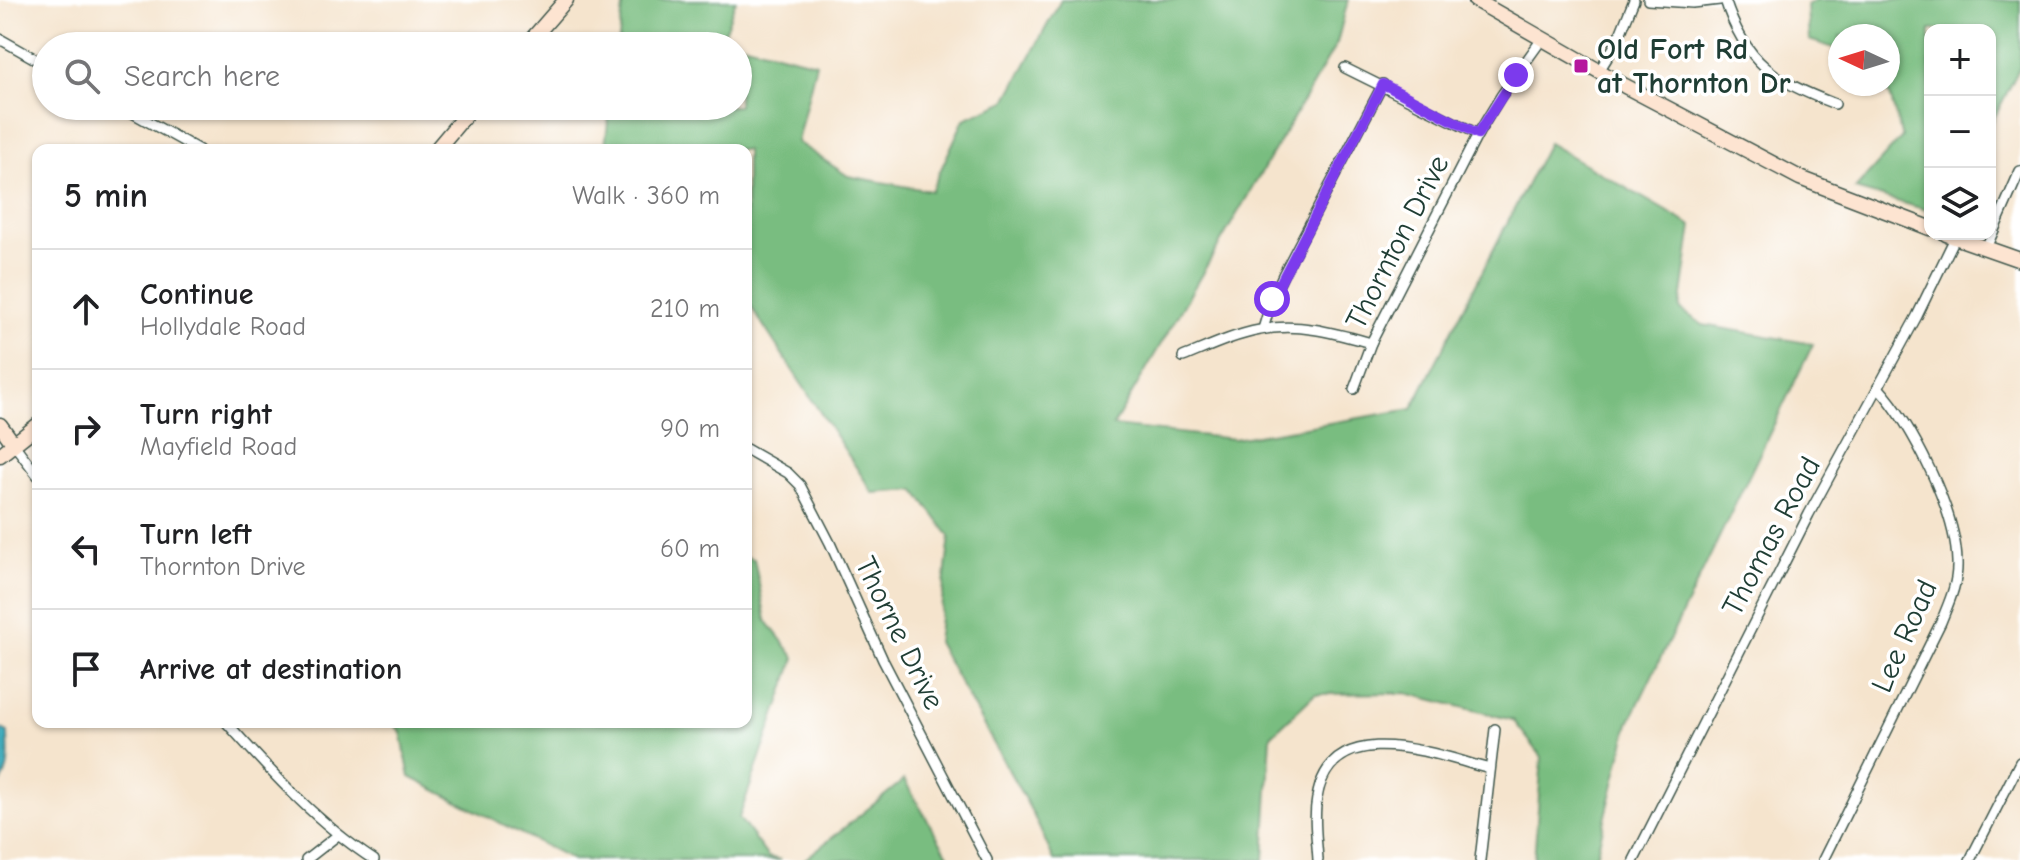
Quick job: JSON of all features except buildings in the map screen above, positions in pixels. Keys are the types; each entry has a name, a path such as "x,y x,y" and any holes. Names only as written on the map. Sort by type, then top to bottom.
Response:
{"main road":[{"path":"538,32 566,0"},
{"path":"1475,0 1599,71 1800,178 1924,226"},
{"path":"441,144 461,120"},
{"path":"1962,240 2020,260"},
{"path":"0,425 13,443"},
{"path":"0,455 32,429"}],"street":[{"path":"1599,71 1617,42 1634,0"},
{"path":"1648,0 1693,3 1722,0 1750,54 1779,78 1835,104"},
{"path":"0,39 32,57"},
{"name":"Thornton Drive","path":"1354,389 1371,343 1478,134 1542,39"},
{"path":"1345,68 1383,84 1478,134"},
{"path":"1263,329 1283,275 1383,84"},
{"path":"145,120 188,144"},
{"path":"1986,248 2020,171"},
{"name":"Thomas Road","path":"1634,860 1802,528 1878,387 1948,240"},
{"path":"1183,357 1263,329 1314,330 1371,343"},
{"name":"Lee Road","path":"1823,860 1941,622 1957,574 1955,541 1941,497 1894,405 1878,387"},
{"path":"13,443 32,468"},
{"name":"Thorne Drive","path":"752,452 788,473 800,485 883,660 987,860"},
{"path":"231,728 338,835 374,860"},
{"path":"1480,860 1495,729"},
{"path":"1318,860 1318,792 1329,767 1344,754 1386,745 1490,769"},
{"path":"1970,860 2020,762"},
{"path":"306,860 338,835"}],"green space":[{"path":"624,0 736,0 725,32 620,32"},
{"path":"1061,0 1348,0 1337,43 1113,426 1234,439 1412,409 1548,143 1692,226 1680,309 1703,325 1813,344 1629,723 1595,860 1534,860 1542,757 1513,720 1406,693 1315,694 1271,736 1264,860 1054,860 1032,812 937,642 950,536 915,490 873,493 752,308 752,144 605,144 608,120 752,120 752,47 816,63 797,142 848,176 931,191 964,119 1006,101"},
{"path":"1815,0 2020,0 2020,67 1996,114 1996,24 1924,24 1924,209 1855,189 1902,137 1890,96 1900,96 1900,24 1828,24 1828,46 1809,40 1807,5"},
{"path":"754,559 766,620 795,658 739,818 768,857 781,860 573,860 410,777 401,732 397,728 752,728"},
{"path":"904,780 951,860 804,860"}],"water":[{"path":"0,728 8,732 9,752 7,771 1,783"}],"place":[{"name":"Old Fort Rd at Thornton Dr","path":"1581,66"}],"route":[{"path":"1272,299 1383,84 1478,134 1516,75"}]}
